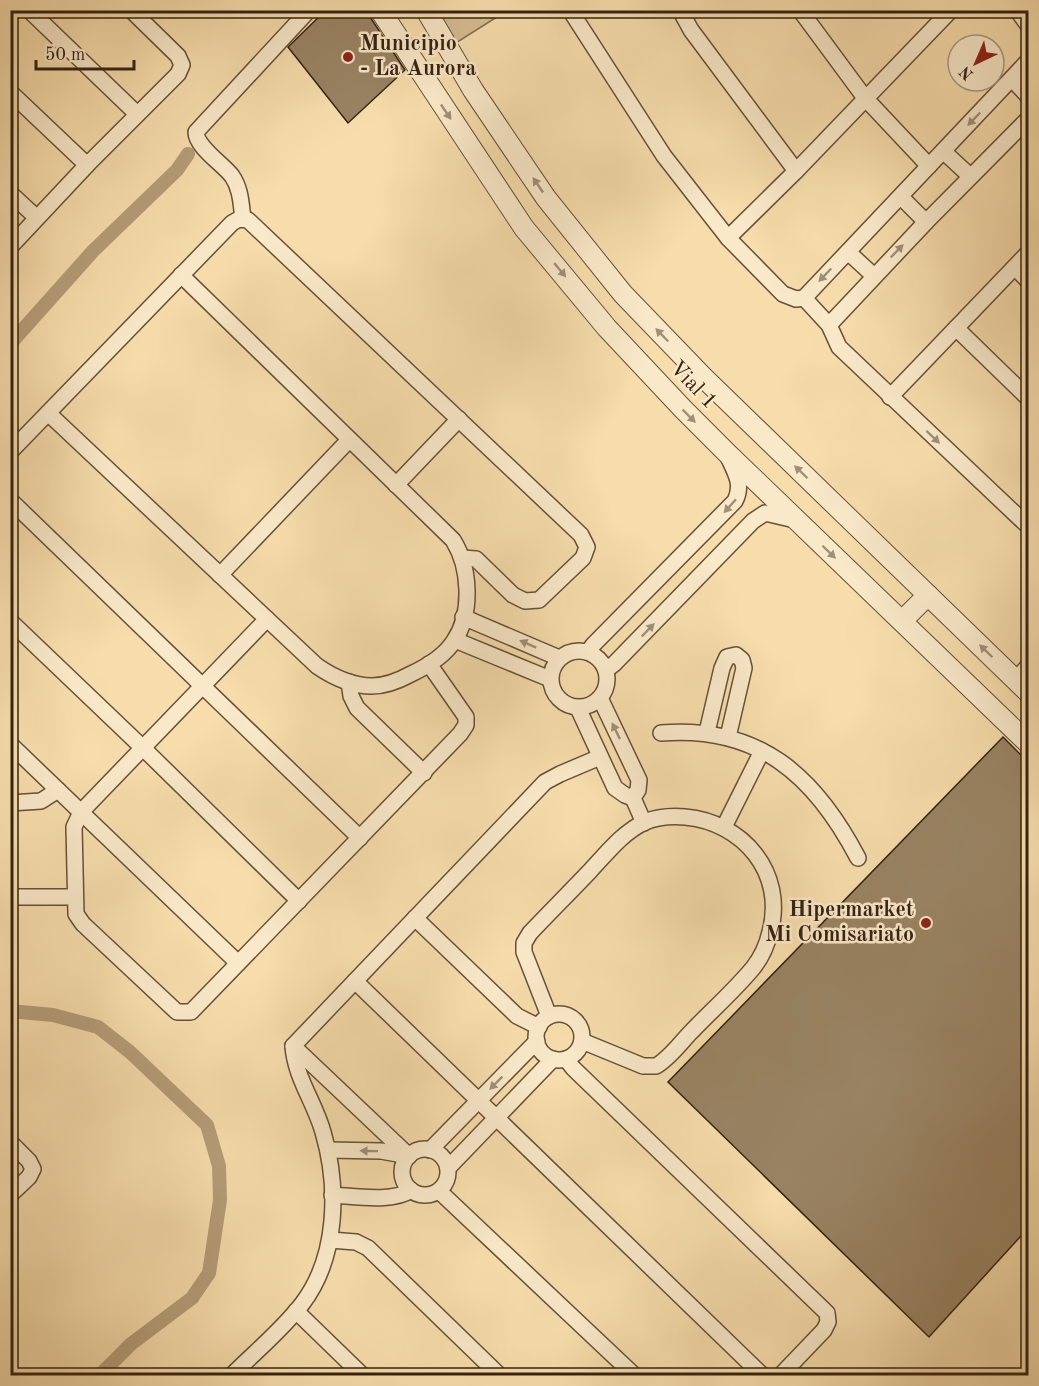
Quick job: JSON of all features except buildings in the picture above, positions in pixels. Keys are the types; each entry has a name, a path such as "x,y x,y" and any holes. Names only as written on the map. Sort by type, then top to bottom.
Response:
{"street":[{"path":"29,10 137,114"},
{"path":"10,247 87,165 178,74 182,65 178,56 131,10"},
{"path":"243,219 235,182 228,171 197,141 196,132 309,10"},
{"name":"Vial 1","path":"380,10 524,228 607,327 727,453 1029,743"},
{"name":"Vial 1","path":"426,10 473,90 546,198 622,294 703,377 928,594 1024,679"},
{"path":"570,10 664,156 728,238 783,294 796,299 804,298 1029,61"},
{"path":"680,10 716,65 796,171"},
{"path":"800,10 865,98 929,165"},
{"path":"728,238 951,10"},
{"path":"1017,10 1029,25"},
{"path":"1012,79 1029,96"},
{"path":"10,92 87,165"},
{"path":"829,325 970,176 1029,118"},
{"path":"943,151 970,176"},
{"path":"10,193 37,218"},
{"path":"901,197 926,222"},
{"path":"10,452 232,222 243,219 253,222 581,535 587,547 583,558 546,595 532,602 513,595 476,559 462,558"},
{"path":"848,252 874,276"},
{"path":"890,397 1029,253"},
{"path":"1015,267 1029,280"},
{"path":"48,413 316,666 349,682 374,686 405,677 429,664 445,651 455,640 463,617 467,583 462,558 453,540 181,275"},
{"path":"804,298 829,325 839,347 1029,526"},
{"path":"956,328 1029,398"},
{"path":"396,485 459,419"},
{"path":"220,575 350,440"},
{"path":"588,652 735,501 740,491 727,453"},
{"path":"10,500 360,838"},
{"path":"606,670 753,521 765,513 796,520"},
{"path":"902,621 928,594"},
{"path":"463,617 559,658"},
{"path":"267,619 81,812 74,827 74,908 79,919 177,1012 191,1012 460,734 466,717 429,664"},
{"path":"10,621 299,901"},
{"path":"455,640 550,679"},
{"path":"568,652 588,652 602,663 606,670 608,680 605,690 593,704 578,708 564,704 552,689 550,679 552,668 559,658 568,652"},
{"path":"707,732 722,668 727,657 736,655 742,660 744,668 728,737"},
{"path":"349,682 351,696 357,708 424,773"},
{"path":"600,698 639,780 638,790 633,798"},
{"path":"578,708 615,788 633,798"},
{"path":"661,733 707,732 728,737 762,751 787,767 813,789 835,817 858,858"},
{"path":"10,744 238,963"},
{"path":"724,827 762,751"},
{"path":"232,1375 296,1311 314,1286 330,1240 332,1195 328,1150 320,1120 295,1064 294,1046 545,782 600,757"},
{"path":"10,803 41,801 58,790"},
{"path":"633,798 644,823"},
{"path":"582,1041 643,1066 656,1066 723,999 758,960 771,930 774,909 773,892 766,872 744,841 724,827 707,820 681,817 660,818 644,823 614,846 526,938 523,947 542,1028 543,1052 559,1059 581,1076 827,1313 828,1322 824,1330 780,1376"},
{"path":"10,897 74,897"},
{"path":"414,918 517,1016 542,1028"},
{"path":"355,981 763,1376"},
{"path":"430,1150 557,1014 573,1018 582,1032 582,1041 573,1055 559,1059 448,1168"},
{"path":"294,1046 409,1156"},
{"path":"10,1142 29,1161 33,1169 29,1177 10,1195"},
{"path":"328,1150 381,1151 409,1156"},
{"path":"430,1150 438,1153 444,1160 448,1168 447,1181 439,1191 424,1195 411,1190 403,1177 405,1162 415,1152 430,1150"},
{"path":"332,1195 393,1197 411,1190"},
{"path":"439,1191 635,1376"},
{"path":"330,1240 356,1242 368,1248 500,1376"},
{"path":"296,1311 363,1376"}],"shaded area":[{"path":"508,10 440,53 416,11"}],"waterway":[{"path":"10,344 93,251 177,170 188,154"},
{"path":"10,1011 53,1015 98,1027 130,1052 207,1125 219,1166 220,1200 209,1273 192,1298 131,1344 99,1376"}],"place":[{"name":"Municipio - La Aurora","path":"348,57"},
{"name":"Hipermarket Mi Comisariato","path":"926,923"}]}
